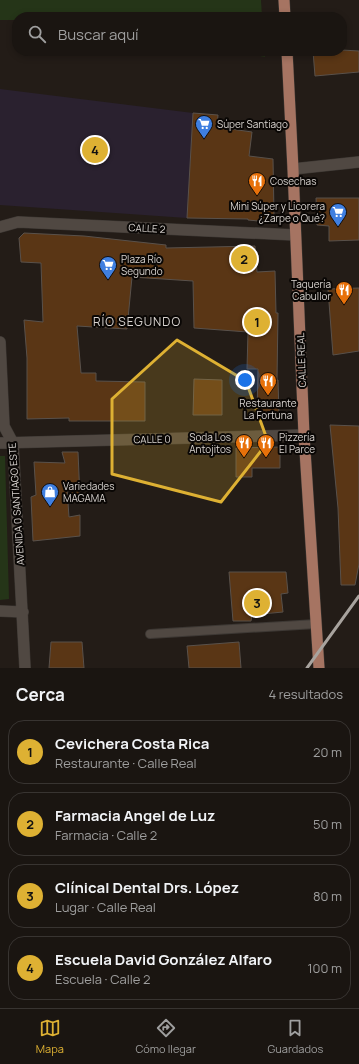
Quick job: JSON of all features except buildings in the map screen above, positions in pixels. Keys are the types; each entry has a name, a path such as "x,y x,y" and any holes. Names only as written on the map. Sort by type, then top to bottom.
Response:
{"main road":[{"path":"284,0 285,12"},
{"name":"CALLE REAL","path":"287,56 304,435 319,668"}],"street":[{"path":"293,169 359,162"},
{"name":"CALLE 2","path":"0,227 18,222 296,235"},
{"name":"AVENIDA 0 SANTIAGO ESTE","path":"0,342 4,426 13,443 25,668"},
{"name":"CALLE 0","path":"0,443 304,435"},
{"path":"0,611 23,612"}],"lane":[{"path":"150,634 316,624"}],"highlighted area":[{"path":"177,340 246,381 268,442 221,502 112,474 112,399"}],"shaded area":[{"path":"0,89 193,113 187,218 0,205"}],"green space":[{"path":"0,0 261,0 262,12 12,12 12,20 0,20"},
{"path":"0,456 5,456 9,599 0,600"}],"railway":[{"path":"307,668 359,596"}],"place":[{"name":"Súper Santiago","path":"204,139"},
{"name":"Escuela David González Alfaro","path":"95,150"},
{"name":"Cosechas","path":"257,196"},
{"name":"Mini Súper y Licorera ¿Zarpe o Qué?","path":"338,227"},
{"name":"Farmacia Angel de Luz","path":"244,259"},
{"name":"Plaza Río Segundo","path":"108,280"},
{"name":"Taquería Cabullor","path":"344,305"},
{"name":"Cevichera Costa Rica","path":"257,322"},
{"name":"Restaurante La Fortuna","path":"268,396"},
{"name":"Soda Los Antojitos","path":"244,458"},
{"name":"Pizzería El Parce","path":"266,458"},
{"name":"Variedades MAGAMA","path":"50,507"},
{"name":"Clínical Dental Drs. López","path":"257,603"}],"district":[{"name":"RÍO SEGUNDO","path":"137,322"}]}
